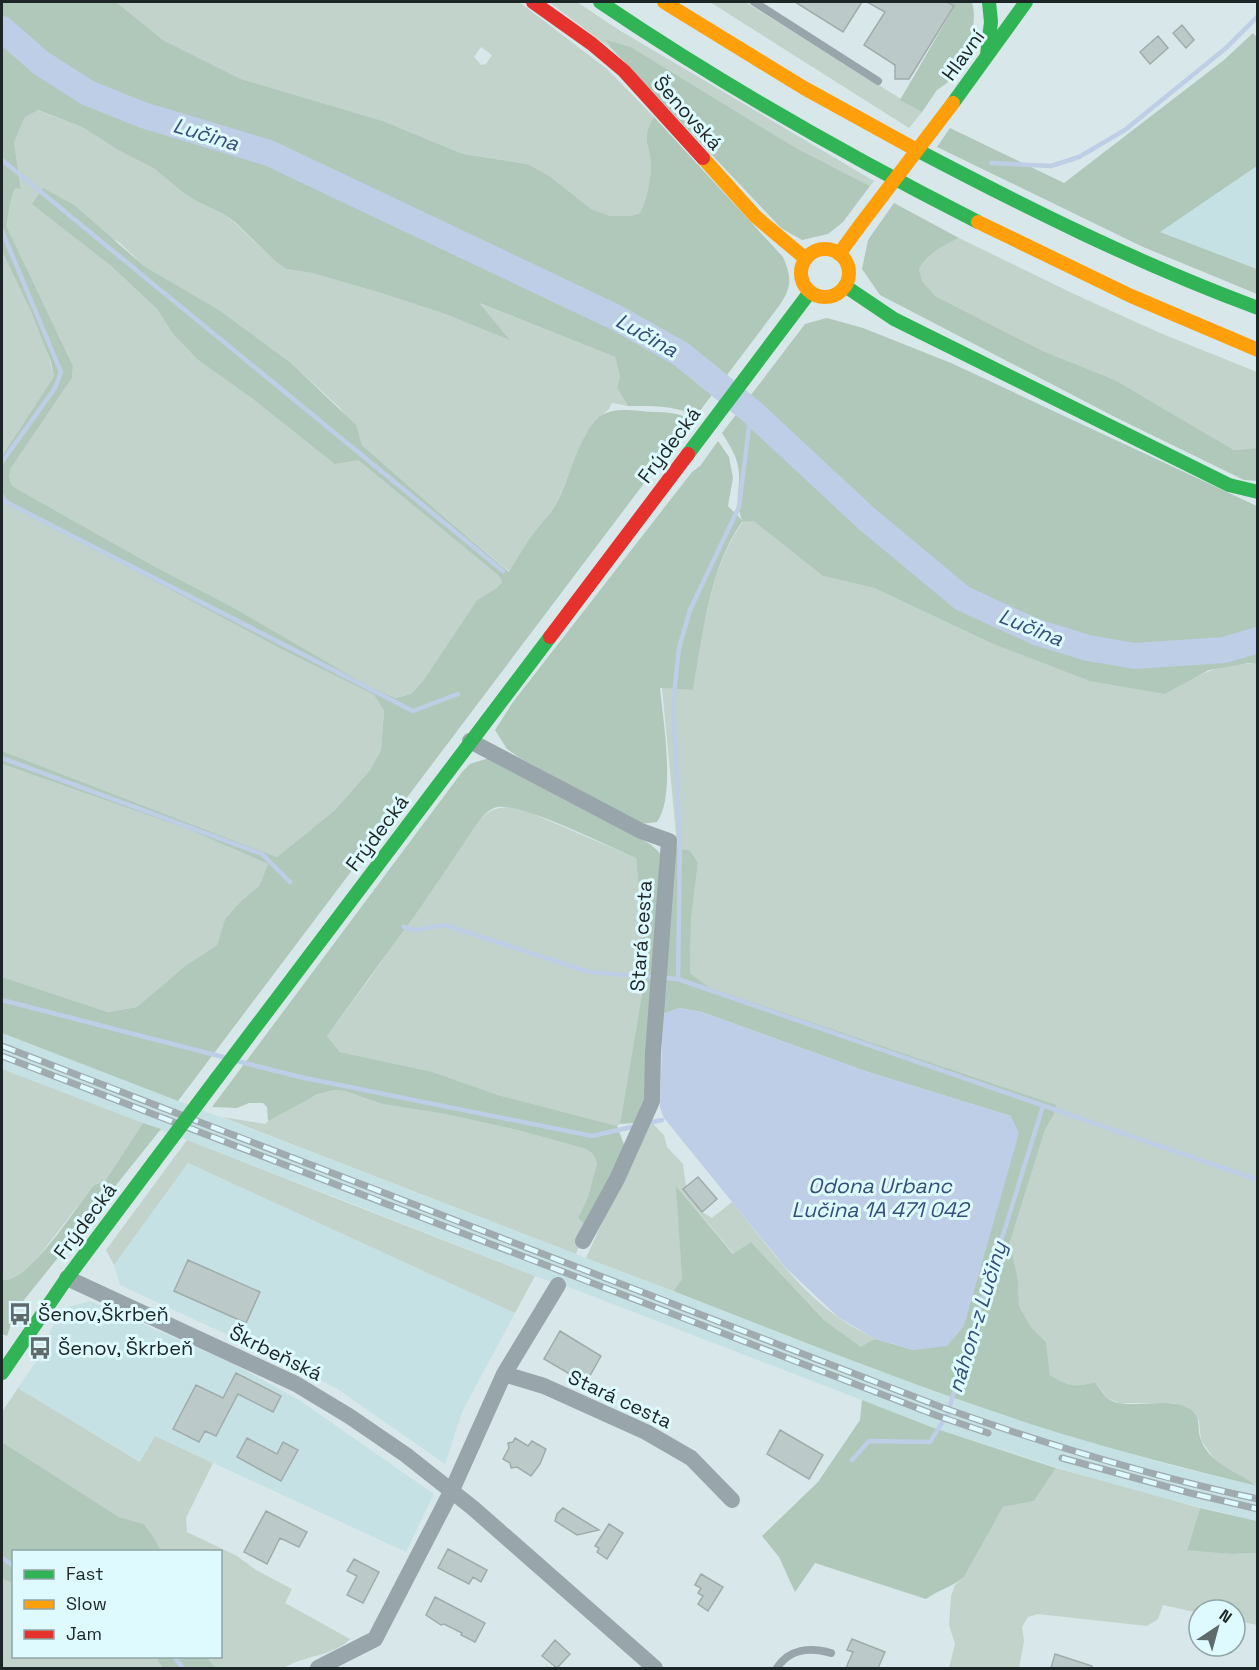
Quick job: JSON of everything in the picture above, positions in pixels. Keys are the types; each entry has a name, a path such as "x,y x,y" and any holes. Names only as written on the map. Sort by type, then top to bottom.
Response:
{"main road":[{"name":"Šenovská","path":"533,2 624,71 744,203 771,230 806,259"},
{"path":"600,2 711,75 886,174 994,231 1118,291 1257,350"},
{"path":"664,2 790,80 900,142 1136,258 1257,308"},
{"path":"987,55 991,21 989,2"},
{"name":"Hlavní","path":"839,254 1026,2"},
{"path":"821,250 831,250 839,254 848,267 844,286 835,294 827,297 810,292 801,276 806,259 821,250"},
{"path":"844,286 894,319 1229,486 1257,492"},
{"name":"Frýdecká","path":"2,1372 67,1278 810,292"}],"street":[{"name":"Stará cesta","path":"470,741 641,831 669,841 651,1101 618,1179 583,1241"},
{"name":"Škrbeňská","path":"67,1278 296,1384 371,1431 452,1490 655,1668"},
{"path":"318,1668 375,1639 452,1490 504,1374 558,1285"},
{"name":"Stará cesta","path":"504,1374 544,1386 646,1432 691,1458 732,1500"}],"lane":[{"path":"754,2 878,81"},
{"path":"777,1668 787,1657 802,1650 816,1649 831,1653"}],"shaded area":[{"path":"1257,166 1257,269 1159,232"},
{"path":"2,1033 874,1369 1059,1433 1177,1467 1257,1486 1257,1521 1122,1488 934,1428 2,1069"},
{"path":"188,1163 515,1313 462,1412 445,1464 336,1388 267,1353 120,1285 114,1265"},
{"path":"90,1301 230,1362 299,1400 434,1494 406,1552 155,1436 141,1462 18,1388 37,1360 42,1363 50,1351 44,1347 56,1318 69,1307"}],"green space":[{"path":"2,2 116,2 163,40 241,79 383,121 463,154 527,164 549,176 591,209 610,216 631,216 640,213 648,190 651,167 646,137 654,117 783,257 789,277 788,288 779,306 696,416 671,408 628,406 617,388 620,377 615,357 479,303 510,340 445,314 381,293 312,273 286,269 235,222 182,192 155,169 118,150 82,127 38,110 25,117 14,142 21,189 15,188 7,227 73,366 72,378 11,468 9,477 12,486 152,565 236,609 370,687 396,698 411,694 423,681 477,600 497,588 502,582 499,576 358,460 335,464 253,399 198,360 173,334 157,309 110,265 32,204 43,188 74,205 144,266 219,310 290,362 356,425 362,445 509,572 556,504 585,435 598,418 610,412 631,410 672,413 691,421 178,1101 2,1033 2,977 108,1012 137,1007 185,966 217,945 225,919 259,886 268,864 190,830 2,764 2,751 277,857 335,810 370,770 381,750 384,711 374,695 283,650 2,500 2,456 54,376 51,362 31,311 2,251"},
{"path":"116,2 519,2 607,69 654,117 646,137 651,167 645,202 640,213 631,216 610,216 591,209 527,164 463,154 383,121 241,79 163,40","holes":["481,47 492,55 486,64 481,65 474,57"]},
{"path":"549,2 577,2 619,30 874,181 870,186 796,148 631,47 607,41 613,50"},
{"path":"710,2 745,2 922,112 909,128"},
{"path":"947,2 972,2 974,22 970,41 952,77 937,90 922,112 900,100 954,7"},
{"path":"1253,33 1258,38 1257,166 1160,232 1257,269 1257,294 1143,247 937,147 950,128 1064,183 1224,60"},
{"path":"606,40 631,47 796,148 870,186 843,222 828,234 802,240 781,228"},
{"path":"37,110 82,127 118,150 155,169 182,192 222,213 286,269 312,273 381,293 445,314 509,339 478,303 615,357 620,378 617,388 628,406 612,403 586,434 557,502 526,544 510,572 362,445 359,436 340,408 290,362 219,310 144,266 119,242 33,204 110,265 157,309 173,334 198,360 253,399 358,460 499,576 502,581 498,588 477,600 423,681 411,694 396,698 370,687 236,609 152,565 12,486 9,477 11,468 72,378 73,366 7,227 13,193 15,188 21,188 14,142 25,117"},
{"path":"894,203 959,238 932,254 919,269 922,281 935,296 1043,351 1115,380 1234,450 1257,448 1257,481 1244,480 1115,417 880,295 862,269 868,240"},
{"path":"959,238 1160,333 1257,372 1257,448 1234,450 1115,380 1043,351 935,296 921,281 919,269 932,254"},
{"path":"2,251 39,327 54,376 2,456"},
{"path":"827,318 863,328 951,363 1257,506 1257,664 1248,663 1209,670 1165,694 1090,681 991,643 874,588 823,576 754,521 742,522 731,540 715,581 704,625 693,690 660,688 667,776 663,810 657,822 641,824 507,749 495,730 513,702 718,441 729,457 733,478 728,506 742,520 738,501 737,462 722,433 805,324"},
{"path":"2,500 283,650 374,695 384,711 381,750 370,770 335,810 277,857 2,751"},
{"path":"755,520 823,576 874,588 991,643 1165,694 1220,667 1244,663 1257,664 1257,1485 1217,1463 1201,1440 1199,1420 1175,1403 1120,1403 1107,1398 1095,1382 1072,1385 1050,1375 1046,1342 1031,1327 1019,1306 1018,1280 1010,1242 1045,1130 1053,1116 710,988 690,973 691,920 698,863 675,847 676,833 662,688 693,690 704,625 722,560 743,522"},
{"path":"489,758 650,844 659,852 663,861 644,1107 634,1123 620,1124 646,970 636,858 545,818 509,808 494,808 479,821 420,908 327,1036 340,1052 433,1072 498,1095 617,1126 625,1147 587,1227 578,1218 588,1197 597,1163 593,1154 586,1149 521,1131 445,1114 382,1104 345,1091 334,1090 316,1095 268,1121 267,1107 263,1103 249,1103 237,1108 212,1107 462,772 470,764"},
{"path":"2,764 190,830 268,864 259,886 225,919 217,945 185,966 137,1007 108,1012 2,977"},
{"path":"509,807 531,813 636,858 646,970 620,1124 617,1126 498,1095 433,1072 340,1052 327,1036 479,821 492,810"},
{"path":"675,847 690,851 698,863 691,920 690,973 710,988 1056,1105 1045,1130 1010,1242 1018,1280 1019,1306 1031,1327 1046,1342 1050,1375 1072,1385 1095,1382 1106,1397 1114,1402 1123,1404 1168,1403 1188,1408 1196,1415 1201,1440 1211,1456 1257,1486 1059,1433 961,1401 673,1291 682,1279 676,1186 733,1254 751,1242 824,1320 861,1347 875,1339 914,1350 1011,1116 868,1072 702,1012 679,1008 663,1014"},
{"path":"2,1069 143,1123 105,1181 94,1185 32,1265 17,1277 9,1280 2,1280"},
{"path":"334,1090 345,1091 382,1104 445,1114 521,1131 586,1149 593,1154 597,1163 588,1197 578,1218 587,1227 576,1254 222,1117 265,1124 280,1112 297,1103"},
{"path":"649,1120 664,1135 667,1147 683,1164 686,1187 702,1212 712,1218 732,1202 782,1264 809,1293 839,1318 875,1339 862,1348 824,1320 751,1242 734,1254 677,1187 682,1279 673,1291 586,1258"},
{"path":"143,1123 161,1129 16,1310 7,1336 2,1334 2,1280 15,1277 35,1261 94,1185 105,1181"},
{"path":"187,1140 535,1276 515,1313 188,1163 114,1265 106,1250"},
{"path":"18,1388 140,1462 155,1436 213,1463 186,1518 187,1532 237,1556 256,1570 292,1589 285,1603 350,1639 326,1653 284,1668 215,1668 208,1658 222,1658 222,1550 160,1550 144,1524 119,1517 2,1442 2,1412"},
{"path":"862,1400 934,1428 1056,1468 1034,1501 1003,1507 964,1577 926,1599 815,1563 795,1592 779,1557 762,1536 818,1482 860,1420"},
{"path":"2,1442 119,1517 144,1524 160,1550 12,1550 12,1583 2,1579"},
{"path":"1056,1468 1200,1508 1187,1549 1232,1554 1257,1553 1257,1625 1247,1623 1247,1598 1187,1598 1187,1610 1163,1605 1158,1619 1147,1626 1038,1614 1028,1617 1022,1627 1024,1641 1019,1668 949,1668 955,1644 949,1625 951,1596 955,1585 964,1577 1003,1507 1034,1501"},
{"path":"1200,1508 1257,1521 1257,1553 1232,1554 1187,1550"},
{"path":"2,1579 12,1583 12,1658 156,1658 163,1668 2,1668"},
{"path":"156,1658 208,1658 215,1668 163,1668"}],"water":[{"name":"Odona Urbanc Lučina 1A 471 042","path":"679,1008 702,1012 868,1072 1011,1116 1019,1133 964,1326 947,1346 914,1350 875,1339 838,1317 785,1267 664,1118 660,1108 663,1014"}],"building":[{"path":"795,2 862,2 843,32"},
{"path":"867,2 947,2 954,6 909,79 895,79 895,65 864,45 885,12"},
{"path":"1182,25 1194,40 1186,48 1173,33"},
{"path":"1158,36 1168,48 1150,64 1140,52"},
{"path":"698,1177 717,1199 702,1212 683,1189"},
{"path":"188,1260 260,1292 246,1323 174,1291"},
{"path":"560,1331 601,1356 583,1388 572,1381 575,1377 544,1359"},
{"path":"236,1373 281,1396 273,1412 238,1394 216,1436 205,1431 199,1442 173,1429 196,1385 223,1398"},
{"path":"780,1430 823,1455 809,1479 767,1454"},
{"path":"247,1438 277,1454 283,1442 298,1450 281,1481 237,1457"},
{"path":"515,1438 528,1446 532,1441 546,1449 540,1464 531,1476 517,1467 511,1468 510,1463 503,1459 509,1448 508,1443 513,1442"},
{"path":"563,1508 599,1530 577,1535 555,1521 557,1514"},
{"path":"266,1511 307,1532 299,1547 280,1538 267,1564 244,1552"},
{"path":"609,1524 623,1533 607,1559 597,1552 599,1548 595,1546"},
{"path":"448,1549 487,1570 481,1582 473,1577 469,1584 438,1568"},
{"path":"354,1559 379,1572 363,1603 347,1595 357,1576 347,1571"},
{"path":"701,1574 723,1587 708,1611 698,1604 703,1596 698,1593 701,1588 695,1585"},
{"path":"435,1597 485,1623 475,1642 426,1615"},
{"path":"852,1639 885,1652 878,1668 846,1668 853,1652 847,1650"},
{"path":"555,1640 570,1654 557,1668 542,1656"},
{"path":"1055,1654 1092,1666 1092,1668 1051,1668"}],"waterway":[{"path":"991,163 1051,166 1079,157 1125,130 1226,48 1258,16"},
{"name":"Lučina","path":"2,29 41,63 88,93 143,115 269,153 615,317 681,354 751,411 867,519 962,598 1036,632 1088,648 1135,656 1224,650 1258,640"},
{"path":"2,160 503,571"},
{"path":"2,231 61,372 55,388 2,462"},
{"path":"678,979 680,842 673,703 679,648 690,610 739,507 751,411"},
{"path":"2,496 6,502 413,711 458,694"},
{"path":"2,758 262,854 290,882"},
{"path":"404,927 415,930 445,925 589,972 678,979 1258,1180"},
{"path":"2,1000 223,1057"},
{"path":"237,1061 300,1077 592,1136 636,1126"},
{"name":"náhon-z Lučiny","path":"852,1460 869,1441 930,1442 947,1415 1043,1106"},
{"path":"648,1123 662,1120"},
{"path":"2,1558 12,1565"},
{"path":"175,1658 183,1668"}],"railway":[{"path":"2,1046 941,1407 1098,1458 1258,1499"},
{"path":"2,1056 938,1416 988,1433"},
{"path":"1062,1458 1258,1509"}],"traffic: fast":[{"path":"600,2 692,62 786,118 978,222"},
{"path":"987,55 991,22 989,2"},
{"path":"953,103 1026,2"},
{"path":"913,148 997,192 1126,254 1258,308"},
{"path":"845,286 894,319 1229,485 1258,492"},
{"path":"688,454 810,292"},
{"path":"217,1078 550,637"},
{"path":"154,1162 217,1078"},
{"path":"2,1373 67,1278 154,1162"}],"traffic: slow":[{"path":"664,2 804,88 913,148"},
{"path":"861,224 953,103"},
{"path":"703,158 756,217 806,259"},
{"path":"978,222 1131,296 1258,350"},
{"path":"839,254 861,224"},
{"path":"825,249 842,256 849,273 842,290 825,297 808,290 801,273 808,256 825,249"}],"traffic: jam":[{"path":"533,2 592,44 624,71 703,158"},
{"path":"550,637 688,454"}],"place":[{"name":"Šenov,Škrbeň","path":"20,1314"},
{"name":"Šenov, Škrbeň","path":"40,1348"}]}
